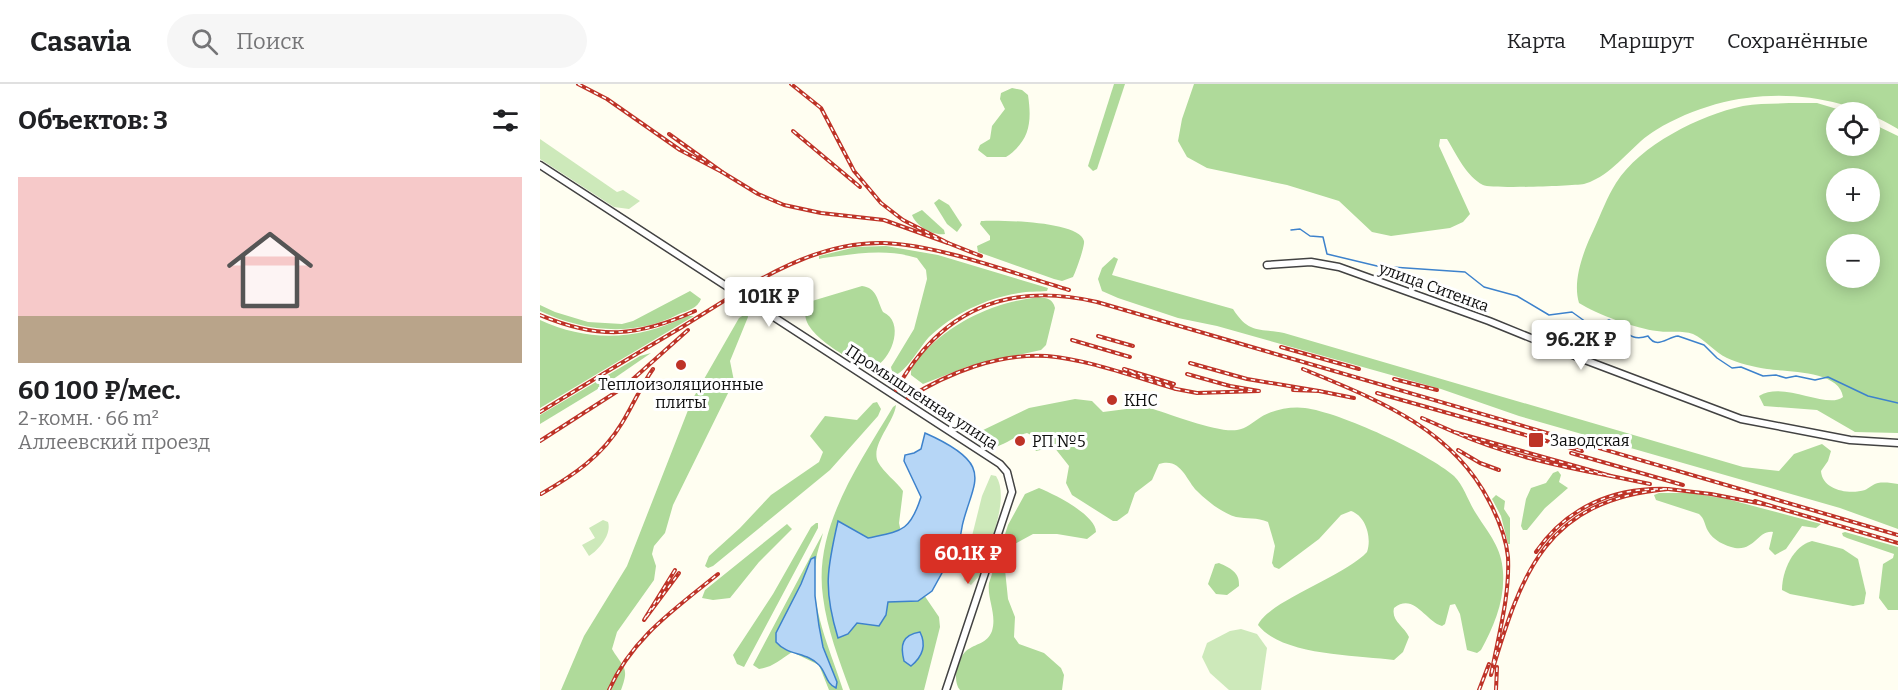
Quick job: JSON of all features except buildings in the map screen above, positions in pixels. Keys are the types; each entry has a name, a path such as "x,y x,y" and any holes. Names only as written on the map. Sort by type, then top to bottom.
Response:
{"street":[{"name":"Промышленная улица","path":"540,165 1000,464 1007,472 1011,482 1011,492 946,690"},
{"name":"улица Ситенка","path":"1267,265 1311,262 1339,267 1489,321 1741,419 1850,440 1898,443"}],"green space":[{"path":"1114,84 1125,84 1097,169 1093,171 1088,166"},
{"path":"1194,84 1898,84 1898,129 1880,119 1880,102 1830,102 1777,96 1746,98 1685,115 1648,135 1604,175 1588,183 1576,185 1500,187 1483,185 1467,171 1447,139 1440,139 1439,146 1470,214 1463,222 1450,228 1391,236 1372,232 1339,201 1287,185 1207,168 1187,157 1178,141 1182,119"},
{"path":"1012,88 1022,90 1028,95 1030,114 1025,137 1006,157 987,157 978,150 980,145 990,139 992,126 1005,109 1000,99 1001,93"},
{"path":"1817,103 1826,106 1826,156 1880,156 1880,127 1898,136 1898,433 1855,432 1817,410 1764,406 1759,396 1769,392 1780,391 1827,400 1843,397 1840,388 1823,377 1767,369 1731,360 1693,334 1639,327 1606,316 1579,303 1577,285 1583,256 1610,194 1627,169 1655,144 1690,124 1726,110 1760,104"},
{"path":"540,139 617,192 623,190 640,201 629,209 614,207 540,159"},
{"path":"939,199 949,205 962,225 957,232 947,224 934,203"},
{"path":"922,210 944,230 945,234 930,232 917,223 912,215"},
{"path":"981,221 1037,223 1068,229 1079,234 1084,244 1073,277 1062,281 1054,279 978,252 977,246 990,240 990,236 980,224"},
{"path":"886,246 938,255 1048,288 1047,291 1007,295 959,314 929,337 909,363 896,375 892,372 891,367 914,329 927,279 926,270 917,258 893,253 858,254 819,259 819,256 856,247"},
{"path":"1114,257 1118,259 1112,275 1233,309 1249,326 1284,333 1743,467 1779,471 1794,454 1822,444 1831,451 1821,471 1826,483 1831,487 1852,492 1865,490 1878,483 1898,484 1898,529 1840,508 1519,416 1441,389 1217,326 1178,318 1118,298 1102,291 1098,279 1102,268"},
{"path":"862,286 874,292 883,312 890,317 895,331 888,354 878,365 870,367 863,367 833,348 812,330 806,320 806,311 812,301"},
{"path":"690,291 701,299 692,309 662,321 627,329 574,324 540,311 540,305 588,322 622,324 633,321"},
{"path":"1039,297 1049,300 1055,308 1046,345 1041,350 969,366 923,384 911,375 913,365 919,357 962,322 991,308"},
{"path":"747,313 748,317 730,361 734,381 673,505 665,533 654,546 652,554 656,566 654,580 617,632 612,649 625,671 621,690 561,690 584,636 627,566 692,400 739,318"},
{"path":"687,316 694,316 540,408 540,320 577,332 614,336 651,330"},
{"path":"651,353 606,384 540,424 540,415 640,356"},
{"path":"1075,399 1092,401 1103,412 1142,407 1229,430 1243,428 1276,411 1305,408 1360,425 1425,456 1454,476 1461,485 1500,556 1503,582 1500,603 1481,650 1477,653 1467,650 1460,614 1455,604 1450,605 1445,624 1442,626 1408,603 1394,608 1396,620 1409,637 1403,652 1394,660 1341,655 1302,648 1284,643 1269,635 1258,625 1264,616 1276,607 1342,570 1367,552 1369,540 1364,522 1351,511 1341,515 1319,539 1279,569 1272,563 1275,546 1268,522 1236,517 1220,510 1197,491 1182,471 1173,464 1159,464 1152,480 1135,493 1128,513 1117,521 1113,521 1072,495 1066,483 1069,466 1054,447 1036,451 1031,435 1027,433 993,447 980,445 974,439 979,432 1029,408"},
{"path":"877,402 881,409 878,416 830,470 713,566 708,568 705,566 709,556 771,495 819,462 823,452 810,436 825,416 857,420 873,403"},
{"path":"896,405 876,455 881,466 903,491 899,523 904,546 924,595 939,617 940,627 924,690 850,690 827,621 822,571 825,546 841,498 853,474"},
{"path":"1558,471 1561,475 1559,482 1568,488 1545,508 1527,530 1523,530 1521,526 1526,499 1531,488 1546,483 1553,473"},
{"path":"991,475 996,476 1000,486 999,511 980,575 971,585 964,580 963,572 982,496"},
{"path":"1039,488 1082,512 1094,525 1096,532 1087,539 1057,534 1033,534 1007,550 1004,560 1008,599 1015,617 1014,637 1019,644 1044,653 1061,668 1064,675 1062,690 960,690 956,676 960,659 970,648 984,641 992,631 989,583 1008,525 1025,494"},
{"path":"1691,493 1727,499 1821,524 1816,528 1802,526 1786,549 1775,555 1769,549 1773,532 1764,534 1752,544 1735,548 1713,537 1699,514 1656,500 1654,495"},
{"path":"1496,495 1505,501 1504,509 1510,518 1510,544 1508,544 1501,516 1492,499"},
{"path":"603,520 608,522 608,532 597,550 589,556 582,545 595,538 589,528"},
{"path":"818,523 818,528 744,667 737,664 733,655 773,594 811,527"},
{"path":"787,524 792,529 759,562 730,598 713,600 702,598 705,590"},
{"path":"823,533 816,560 815,593 822,626 843,690 829,690 819,665 792,652 768,667 759,669 753,665"},
{"path":"1842,533 1898,547 1898,610 1888,610 1879,598 1883,564 1893,558 1894,554 1847,538"},
{"path":"1812,541 1843,549 1858,559 1866,593 1864,604 1853,606 1790,594 1782,590 1786,567 1790,560 1799,548"},
{"path":"1219,563 1234,571 1239,581 1239,586 1227,595 1216,594 1208,584 1215,564"},
{"path":"1241,629 1257,634 1267,648 1261,690 1229,690 1210,673 1202,657 1207,643 1230,631"}],"water":[{"path":"925,433 951,446 967,458 974,470 975,482 961,530 959,552 947,564 932,591 918,601 888,602 886,615 879,626 857,623 848,634 838,638 830,606 828,579 838,521 868,538 889,534 908,524 921,497 904,461 905,455 921,449"},
{"path":"815,557 815,596 819,626 823,647 837,682 836,688 830,684 814,661 786,650 776,642 776,633 811,559"},
{"path":"920,632 923,642 922,651 911,666 904,661 902,650 904,642 909,636"}],"waterway":[{"path":"1291,230 1300,229 1310,236 1323,237 1327,254 1377,266 1465,272 1484,287 1517,296 1549,315 1572,312 1586,322 1597,325 1609,320 1631,336 1641,338 1648,336 1655,342 1678,336 1704,345 1732,368 1741,367 1763,376 1776,375 1786,378 1796,376 1815,380 1828,377 1868,396 1898,403"}],"railway":[{"path":"578,84 607,99 680,150 722,172 669,134"},
{"path":"722,172 758,194 784,205 821,213 884,220 948,243 903,220 881,203 854,171 821,108 791,84"},
{"path":"793,131 860,187"},
{"path":"540,412 750,285 801,260 828,250 884,243 906,245 977,261 1069,290"},
{"path":"948,243 981,256"},
{"path":"896,390 914,362 933,340 955,321 980,308 1006,300 1034,296 1065,296 1097,302 1898,535"},
{"path":"540,315 581,329 618,332 655,326 695,311"},
{"path":"540,441 624,387 688,330"},
{"path":"1098,336 1133,346"},
{"path":"1072,340 1130,357"},
{"path":"1281,347 1359,369"},
{"path":"908,398 940,380 974,366 1029,356 1079,361 1176,389 1124,369 1174,384"},
{"path":"1190,363 1247,379 1319,391 1293,390"},
{"path":"541,494 576,472 606,445 622,423 653,369"},
{"path":"1303,369 1409,418 1454,453 1473,475 1489,501 1501,528 1508,557 1505,601 1491,675 1528,573 1545,547 1567,525 1593,508 1627,496 1668,489 1629,492 1593,503 1562,523 1536,552"},
{"path":"1176,389 1197,393 1259,391 1187,374"},
{"path":"1394,379 1437,390"},
{"path":"1319,391 1354,398"},
{"path":"1377,393 1582,451"},
{"path":"1422,418 1454,432 1611,476 1531,458 1492,447 1454,432"},
{"path":"1458,450 1480,463 1499,470"},
{"path":"1571,453 1683,485"},
{"path":"1611,476 1650,484"},
{"path":"1668,489 1711,494 1768,505 1755,501"},
{"path":"1768,505 1898,543"},
{"path":"675,570 644,620 679,573"},
{"path":"609,690 642,640 671,612 718,574"},
{"path":"1479,690 1489,664"},
{"path":"1496,690 1497,667"}],"place":[{"name":"Теплоизоляционные плиты","path":"681,365"},
{"name":"КНС","path":"1112,400"},
{"name":"Заводская","path":"1536,440"},
{"name":"РП №5","path":"1020,441"}]}
